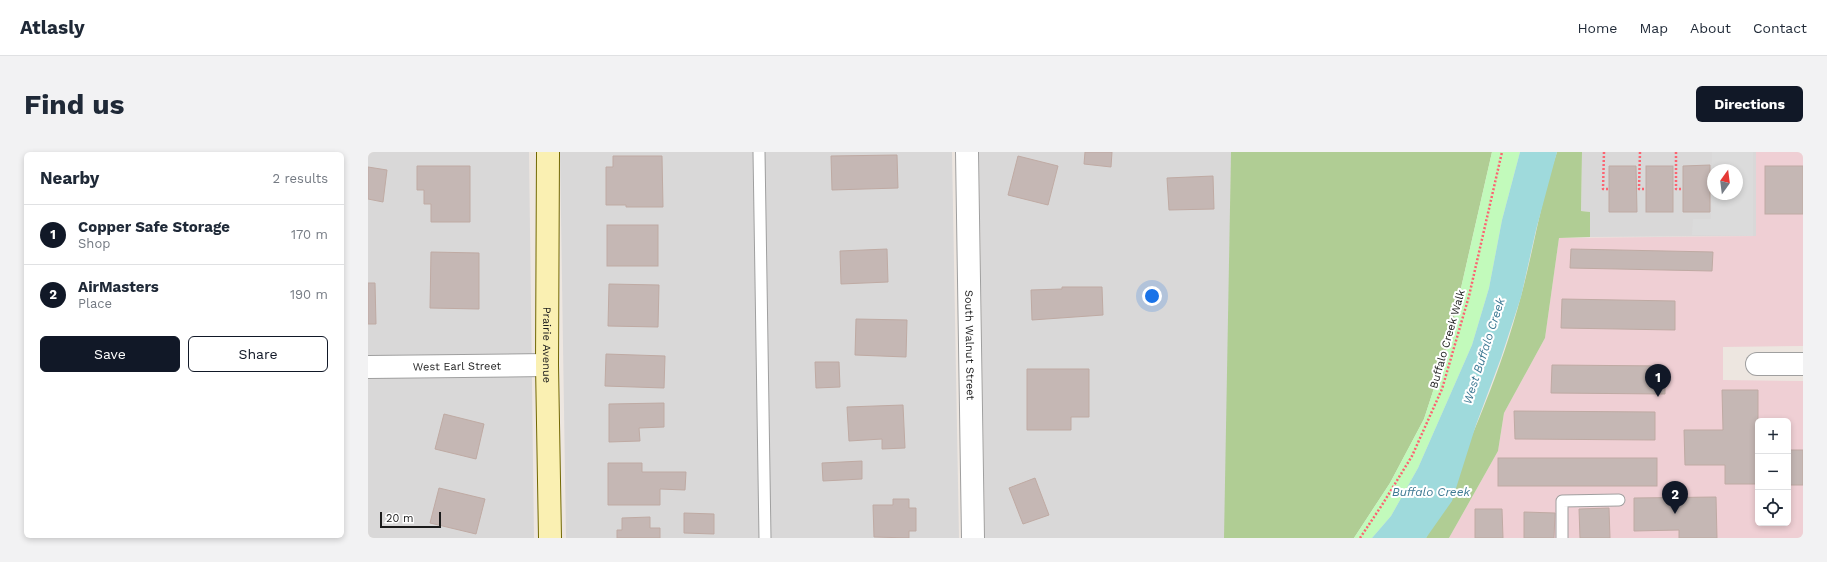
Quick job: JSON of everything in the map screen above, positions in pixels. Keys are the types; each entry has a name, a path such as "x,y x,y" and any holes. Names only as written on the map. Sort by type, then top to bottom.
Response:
{"street":[{"name":"Prairie Avenue","path":"548,152 547,365 550,538"},
{"name":"South Walnut Street","path":"967,152 973,538"},
{"path":"1757,364 1803,364"},
{"name":"West Earl Street","path":"368,367 547,365"}],"lane":[{"path":"759,152 765,538"},
{"path":"1562,538 1562,501 1619,500"}],"path":[{"name":"Buffalo Creek Walk","path":"1360,538 1412,456 1442,389 1469,296 1502,152"},
{"path":"1604,152 1603,189 1609,189"},
{"path":"1640,152 1639,189 1646,189"},
{"path":"1676,152 1676,189 1683,189"}],"shaded area":[{"path":"368,152 529,152 534,538 368,538"},
{"path":"560,152 952,152 959,538 566,538"},
{"path":"979,152 1231,152 1226,538 985,538"},
{"path":"1582,152 1756,152 1757,236 1590,237 1590,212 1581,211"},
{"path":"1712,152 1753,152 1753,236 1692,235 1693,219 1711,219 1711,200 1743,200 1743,164 1712,164"},
{"path":"1756,152 1803,152 1803,346 1723,347 1723,380 1803,381 1803,538 1449,538 1498,451 1504,413 1545,338 1559,238 1756,236"}],"green space":[{"path":"1231,152 1492,152 1448,345 1424,419 1390,483 1354,538 1224,538"},
{"path":"1492,152 1520,152 1502,220 1489,288 1472,345 1418,468 1391,516 1372,538 1354,538 1390,483 1424,419 1448,345"},
{"path":"1557,152 1582,152 1581,211 1590,212 1590,237 1559,238 1545,338 1504,413 1498,451 1449,538 1426,538 1479,419 1502,358 1526,278 1546,188"}],"water":[{"name":"Buffalo Creek","path":"1520,152 1557,152 1536,230 1521,297 1501,358 1476,425 1452,501 1426,538 1372,538 1391,516 1418,468 1472,345 1489,288 1502,220"}],"building":[{"path":"1085,152 1112,152 1111,167 1084,164"},
{"path":"897,155 898,188 832,190 831,156"},
{"path":"613,156 662,156 663,207 626,207 626,205 606,205 606,167 613,167"},
{"path":"1018,156 1058,166 1048,205 1008,195"},
{"path":"1707,165 1707,200 1710,200 1710,212 1683,212 1683,166"},
{"path":"417,166 470,166 470,222 431,222 431,204 424,204 424,190 417,190"},
{"path":"1609,166 1636,166 1637,212 1609,212"},
{"path":"1646,166 1673,166 1673,212 1646,212"},
{"path":"1765,166 1803,166 1803,214 1765,214"},
{"path":"368,167 387,170 383,202 368,199"},
{"path":"1213,176 1214,209 1169,210 1167,178"},
{"path":"607,225 658,225 658,266 607,266"},
{"path":"887,249 888,282 841,284 840,251"},
{"path":"1571,249 1713,252 1712,271 1570,268"},
{"path":"431,252 479,253 479,309 430,308"},
{"path":"368,283 375,283 376,324 368,324"},
{"path":"609,284 659,285 658,327 608,326"},
{"path":"1062,287 1102,287 1103,315 1032,320 1031,290 1062,289"},
{"path":"1562,299 1675,301 1675,330 1561,328"},
{"path":"856,319 907,320 906,357 855,355"},
{"path":"606,354 665,356 664,388 605,386"},
{"path":"815,362 839,362 840,387 816,388"},
{"path":"1552,365 1665,366 1665,394 1551,393"},
{"path":"1027,369 1089,369 1089,417 1071,417 1071,430 1027,430"},
{"path":"1722,390 1758,390 1758,418 1755,418 1755,484 1725,484 1725,465 1685,465 1684,430 1723,430"},
{"path":"664,403 664,427 639,428 640,441 609,442 609,404"},
{"path":"903,405 905,448 882,449 882,439 849,441 847,407"},
{"path":"1514,411 1655,412 1655,440 1515,439"},
{"path":"444,414 484,424 476,459 435,449"},
{"path":"1791,450 1803,450 1803,485 1791,485"},
{"path":"1498,458 1657,458 1657,486 1498,486"},
{"path":"862,461 862,479 823,481 822,463"},
{"path":"608,463 642,463 642,472 686,472 685,490 660,489 660,505 608,505"},
{"path":"1035,478 1049,515 1023,524 1009,488"},
{"path":"439,488 485,499 476,534 430,523"},
{"path":"1716,497 1717,538 1679,538 1679,530 1634,531 1634,498"},
{"path":"893,499 909,499 909,508 916,508 916,531 909,531 909,538 874,537 873,505 893,505"},
{"path":"1609,508 1610,538 1580,538 1579,509"},
{"path":"1475,509 1502,509 1503,538 1475,538"},
{"path":"1524,512 1555,513 1554,538 1524,538"},
{"path":"684,513 714,514 714,534 684,533"},
{"path":"650,517 650,528 660,528 660,538 617,538 617,530 622,530 622,518"}],"place":[{"name":"Copper Safe Storage","path":"1658,397"},
{"name":"AirMasters","path":"1675,514"}],"water label":[{"name":"West Buffalo Creek","path":"1484,351"}]}
